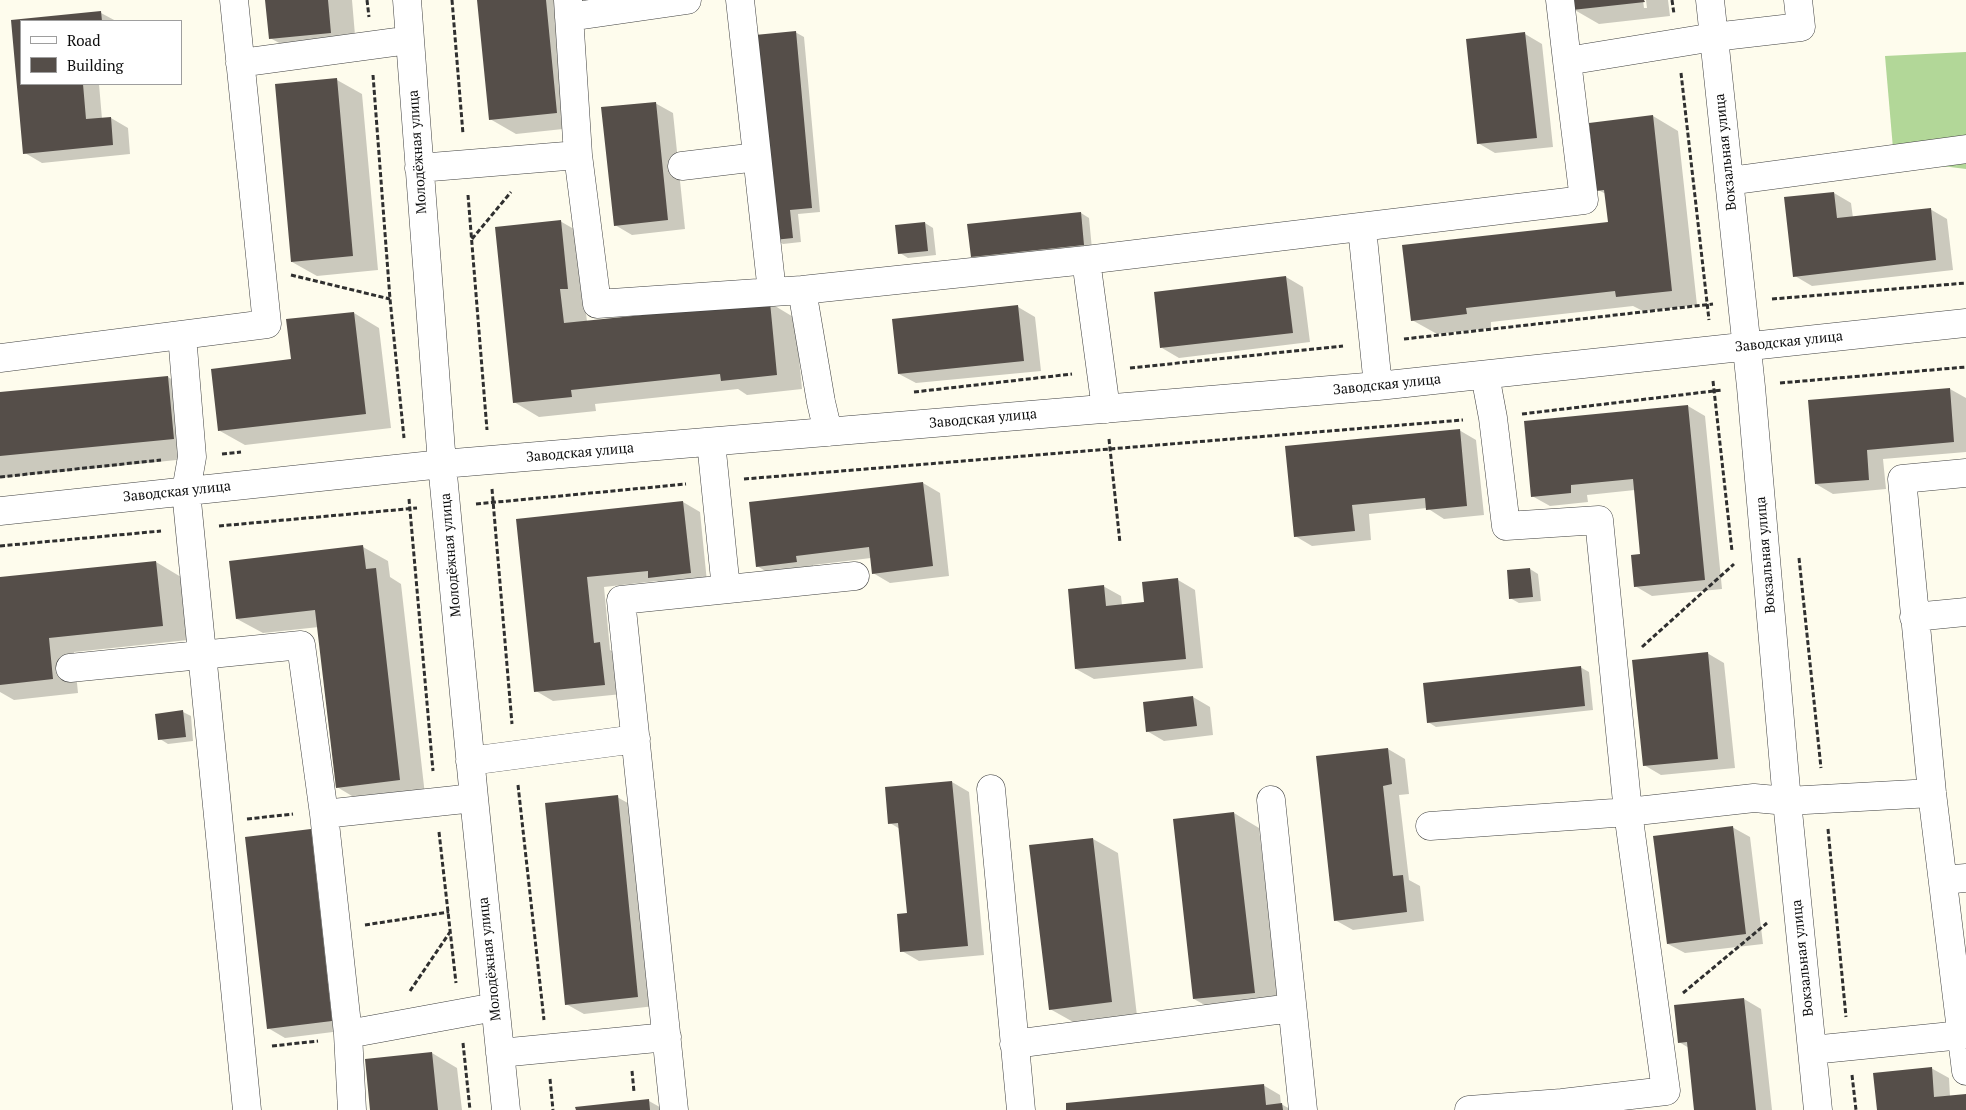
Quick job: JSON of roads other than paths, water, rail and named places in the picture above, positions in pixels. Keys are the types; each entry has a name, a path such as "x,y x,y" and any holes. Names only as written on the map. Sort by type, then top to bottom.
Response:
{"street":[{"path":"0,358 268,324 234,0"},
{"name":"Молодёжная улица","path":"406,0 442,464 506,1110"},
{"path":"687,0 568,8 578,155 597,304 802,290 1086,260 1584,200 1560,0"},
{"path":"740,0 772,292"},
{"name":"Вокзальная улица","path":"1710,0 1743,301 1787,801 1818,1110"},
{"path":"1567,61 1714,37 1801,27 1798,0"},
{"path":"240,63 410,40"},
{"path":"1729,181 1966,149"},
{"path":"419,168 578,155"},
{"path":"682,166 757,157"},
{"path":"1362,228 1378,386"},
{"path":"1086,260 1106,409"},
{"path":"802,290 828,432"},
{"name":"Заводская улица","path":"0,510 442,464 1378,386 1966,322"},
{"path":"182,335 192,457 186,491 247,1110"},
{"path":"1469,1110 1562,1106 1666,1091 1628,812 1599,520 1506,526 1493,418 1485,375"},
{"path":"711,442 726,589"},
{"path":"1966,473 1902,479 1932,793 1954,879 1962,1035 1966,1071"},
{"path":"674,1110 621,600 855,576"},
{"path":"1914,617 1966,612"},
{"path":"70,668 300,645 324,814 337,929 348,1034 352,1110"},
{"path":"470,761 636,739"},
{"path":"990,789 1021,1110"},
{"path":"1430,826 1628,812 1754,798 1787,801 1932,793"},
{"path":"324,814 474,798"},
{"path":"1271,800 1303,1110"},
{"path":"348,1034 495,1007"},
{"path":"1014,1044 1292,1008"},
{"path":"1812,1050 1962,1035"},
{"path":"500,1053 667,1037"}]}
